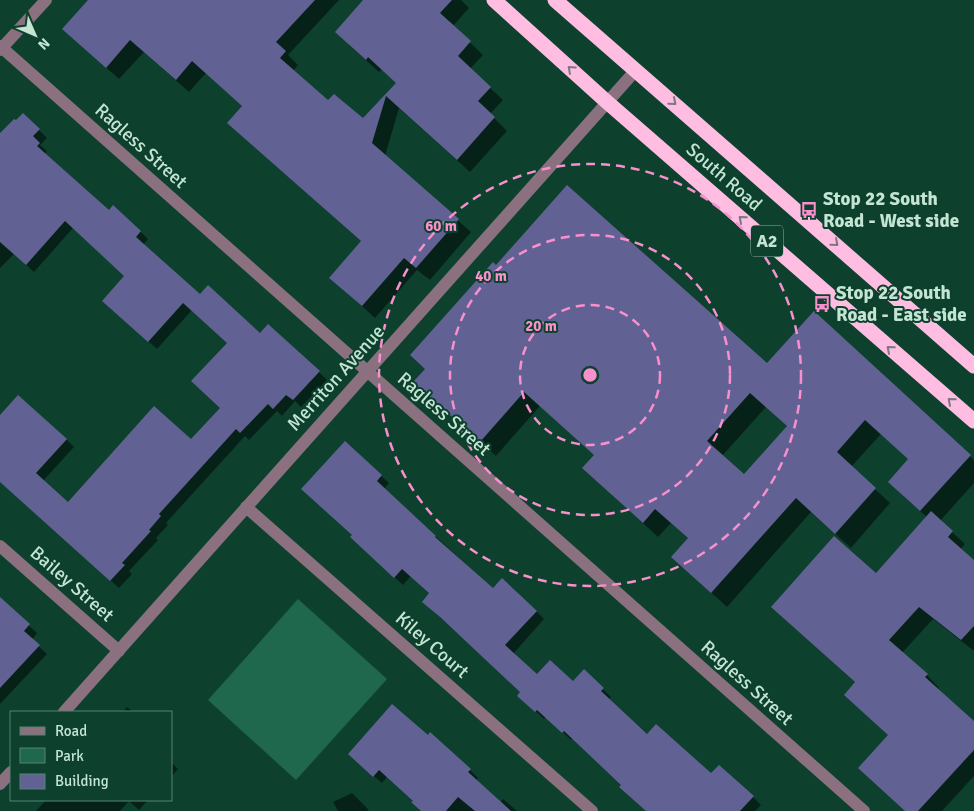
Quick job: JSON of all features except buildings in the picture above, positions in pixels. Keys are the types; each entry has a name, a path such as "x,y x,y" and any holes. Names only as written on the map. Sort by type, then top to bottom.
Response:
{"highway":[{"name":"South Road","path":"494,0 607,102 974,421"},
{"name":"South Road","path":"555,0 974,366"}],"street":[{"path":"1,48 46,0"},
{"name":"Ragless Street","path":"1,48 864,811"},
{"name":"Merriton Avenue","path":"65,711 636,70"},
{"name":"Kiley Court","path":"246,507 592,811"},
{"name":"Bailey Street","path":"0,546 119,651"},
{"path":"0,784 10,773"}],"green space":[{"path":"298,599 387,679 296,780 208,700"}],"place":[{"name":"Stop 22 South Road - West side","path":"809,210"},
{"name":"Stop 22 South Road - East side","path":"822,304"}]}
